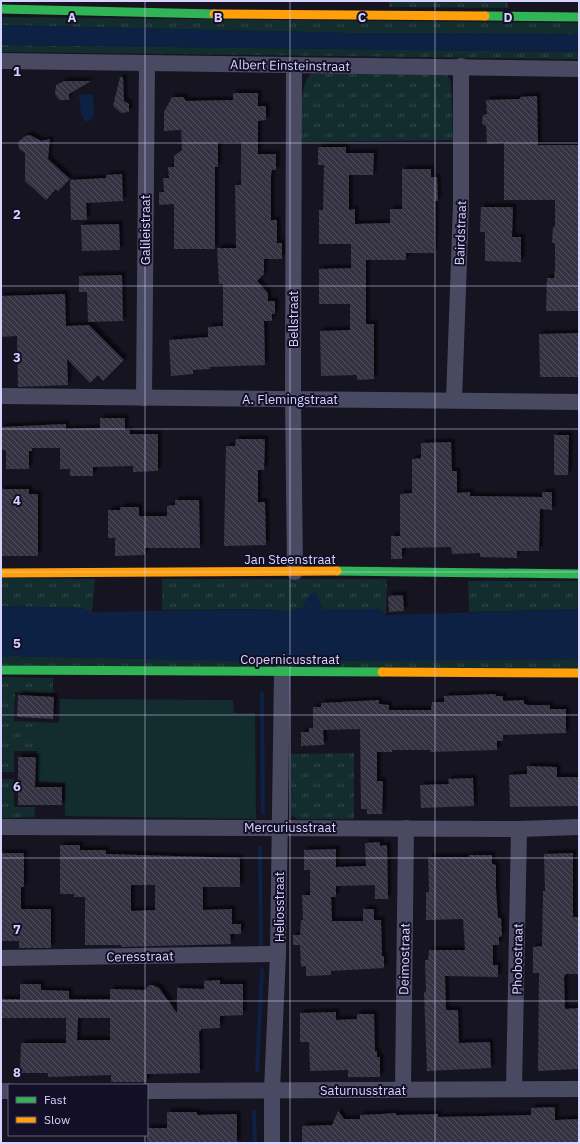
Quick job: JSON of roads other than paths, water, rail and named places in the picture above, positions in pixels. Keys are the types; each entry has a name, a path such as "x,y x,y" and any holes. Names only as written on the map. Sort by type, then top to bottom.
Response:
{"street":[{"path":"1,9 297,8 579,17"},
{"name":"Albert Einsteinstraat","path":"1,61 294,66 462,66 579,69"},
{"name":"Galileistraat","path":"144,398 147,63"},
{"name":"Bellstraat","path":"294,66 293,398 296,572"},
{"name":"Bairdstraat","path":"454,400 461,204 462,66"},
{"name":"A. Flemingstraat","path":"1,396 579,402"},
{"name":"Jan Steenstraat","path":"1,573 296,572 579,574"},
{"name":"Copernicusstraat","path":"1,670 579,673"},
{"name":"Heliosstraat","path":"272,1143 272,1090 278,954 282,672"},
{"name":"Mercuriusstraat","path":"1,826 406,828 579,827"},
{"name":"Deimostraat","path":"403,1090 406,828"},
{"name":"Phobostraat","path":"514,1089 519,828"},
{"name":"Ceresstraat","path":"1,958 278,954"},
{"name":"Saturnusstraat","path":"148,1091 579,1089"}],"water":[{"path":"1,25 346,33 579,34 579,52 1,45"},
{"path":"93,94 94,116 90,121 85,121 81,114 79,95"},
{"path":"312,593 317,594 322,609 379,609 386,615 579,609 579,659 261,661 1,656 1,606 81,608 92,612 269,609 285,612 303,608 308,597"}],"waterway":[{"path":"262,693 263,813"},
{"path":"260,847 261,945"},
{"path":"257,1070 262,970"},
{"path":"254,1112 255,1143"}]}
